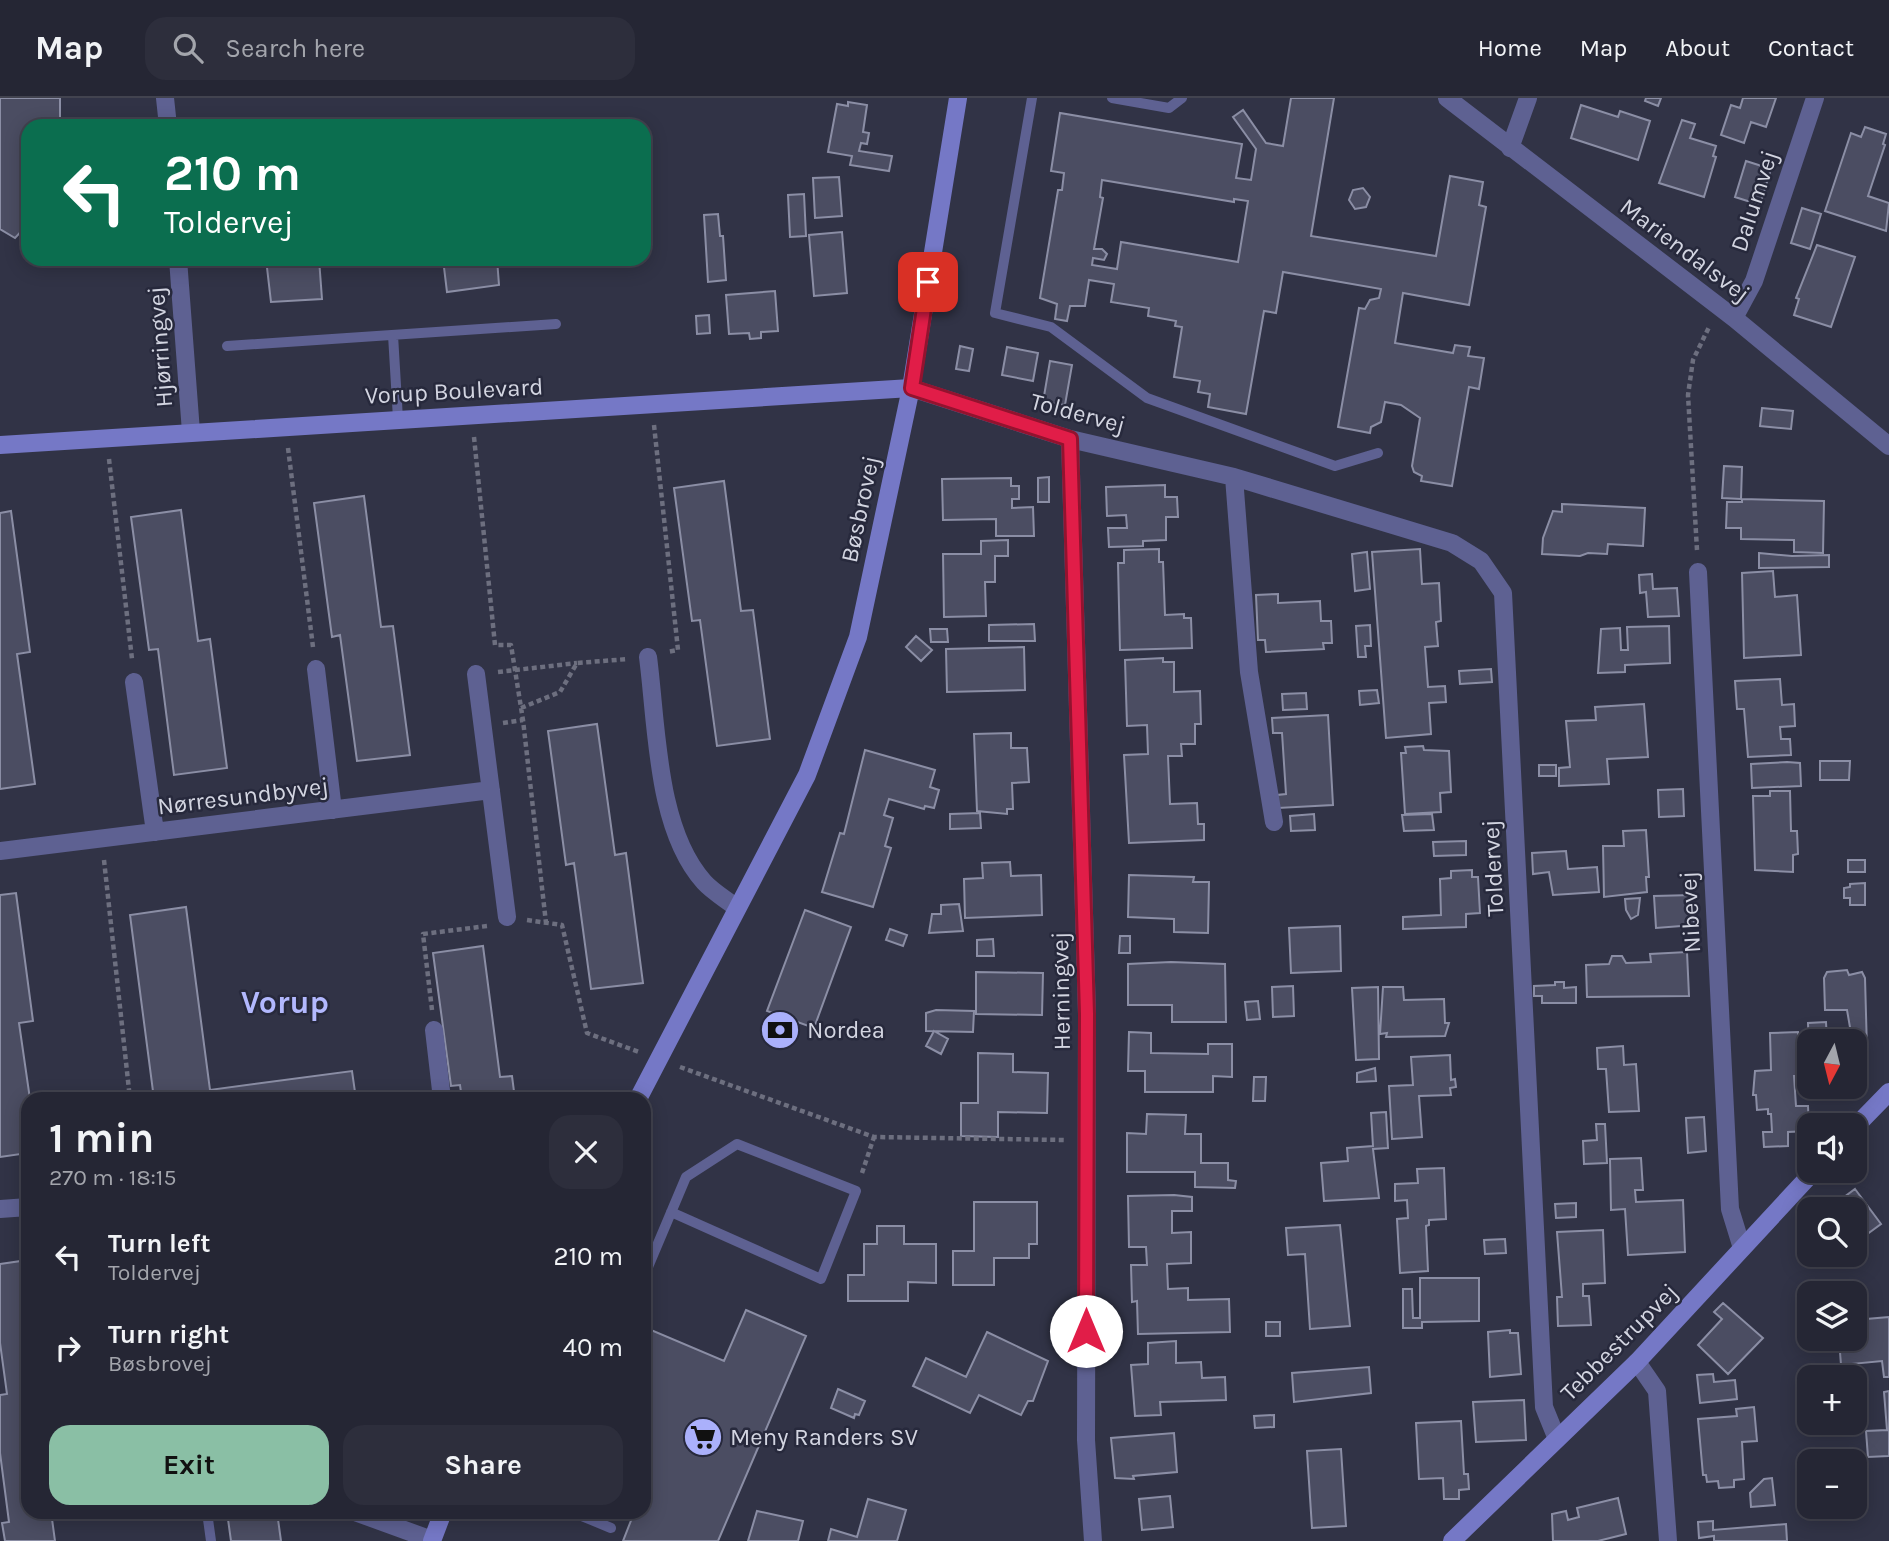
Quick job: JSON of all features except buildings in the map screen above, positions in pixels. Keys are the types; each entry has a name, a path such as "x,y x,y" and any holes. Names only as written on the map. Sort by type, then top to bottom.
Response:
{"street":[{"path":"165,98 166,119"},
{"name":"Bøsbrovej","path":"642,1092 807,775 858,637 912,388 958,98"},
{"name":"Mariendalsvej","path":"1447,98 1734,318 1889,446"},
{"path":"1510,148 1528,98"},
{"name":"Dalumvej","path":"1734,318 1754,281 1815,98"},
{"name":"Hjørringvej","path":"179,266 191,432"},
{"name":"Vorup Boulevard","path":"0,445 912,388"},
{"name":"Toldervej","path":"912,388 1070,439 1234,477 1452,543 1481,561 1503,593 1544,1408 1557,1438"},
{"name":"Herningvej","path":"1070,439 1087,1014 1086,1440 1093,1541"},
{"path":"1234,477 1250,672 1274,822"},
{"name":"Nibevej","path":"1698,572 1730,1209 1742,1248"},
{"path":"649,657 668,815 683,851 704,882 737,908"},
{"path":"316,669 333,810"},
{"path":"476,674 508,917"},
{"path":"134,682 155,832"},
{"name":"Nørresundbyvej","path":"0,851 491,790"},
{"path":"434,1030 441,1092"},
{"path":"1867,1115 1889,1092"},
{"name":"Tebbestrupvej","path":"1452,1541 1637,1362 1803,1183"},
{"path":"0,1209 21,1208"},
{"path":"1637,1362 1657,1391 1668,1541"},
{"path":"374,1519 432,1541 440,1519"}],"lane":[{"path":"1032,98 995,313 1051,327 1147,398 1335,466 1378,453"},
{"path":"1112,98 1169,108 1182,98"},
{"path":"227,346 556,324"},
{"path":"393,335 398,419"},
{"path":"651,1260 671,1212 686,1177 737,1144 856,1191 821,1279 671,1212"},
{"path":"208,1519 211,1541"},
{"path":"589,1519 611,1528"}],"path":[{"path":"1698,572 1688,395 1693,360 1718,306"},
{"path":"476,674 649,657 678,650 652,404"},
{"path":"472,415 495,645 511,645 546,923"},
{"path":"286,426 316,669"},
{"path":"107,438 134,682"},
{"path":"521,708 560,692 578,663"},
{"path":"102,839 129,1092"},
{"path":"434,1030 422,934 498,925 508,917 562,925 587,1033 874,1138 1087,1140"},
{"path":"856,1191 874,1138"}],"place":[{"name":"Nordea","path":"780,1030"},
{"name":"Meny Randers SV","path":"703,1437"}],"district":[{"name":"Vorup","path":"285,1002"}],"route":[{"path":"928,282 912,388 1070,439 1087,1014 1086,1331"}]}
